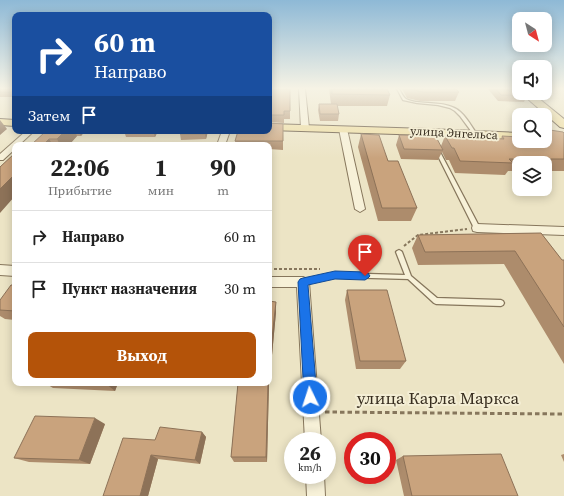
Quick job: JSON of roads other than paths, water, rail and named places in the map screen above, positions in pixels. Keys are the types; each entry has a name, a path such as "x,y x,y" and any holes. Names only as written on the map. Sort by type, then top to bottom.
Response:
{"main road":[{"path":"549,112 564,125"},
{"path":"0,122 12,122"},
{"name":"улица Энгельса","path":"272,127 343,129 429,135 475,134 512,137"}],"street":[{"path":"304,112 305,128"},
{"path":"343,129 360,209"},
{"path":"18,142 27,134"},
{"path":"0,158 12,147"},
{"path":"477,228 564,231"},
{"path":"0,270 12,270"},
{"path":"272,282 303,282 312,432"},
{"path":"315,484 316,496"}],"lane":[{"path":"458,112 475,134"},
{"path":"434,146 477,228"},
{"path":"399,252 410,277 436,301 501,303"},
{"path":"303,282 335,275 410,277"}]}
